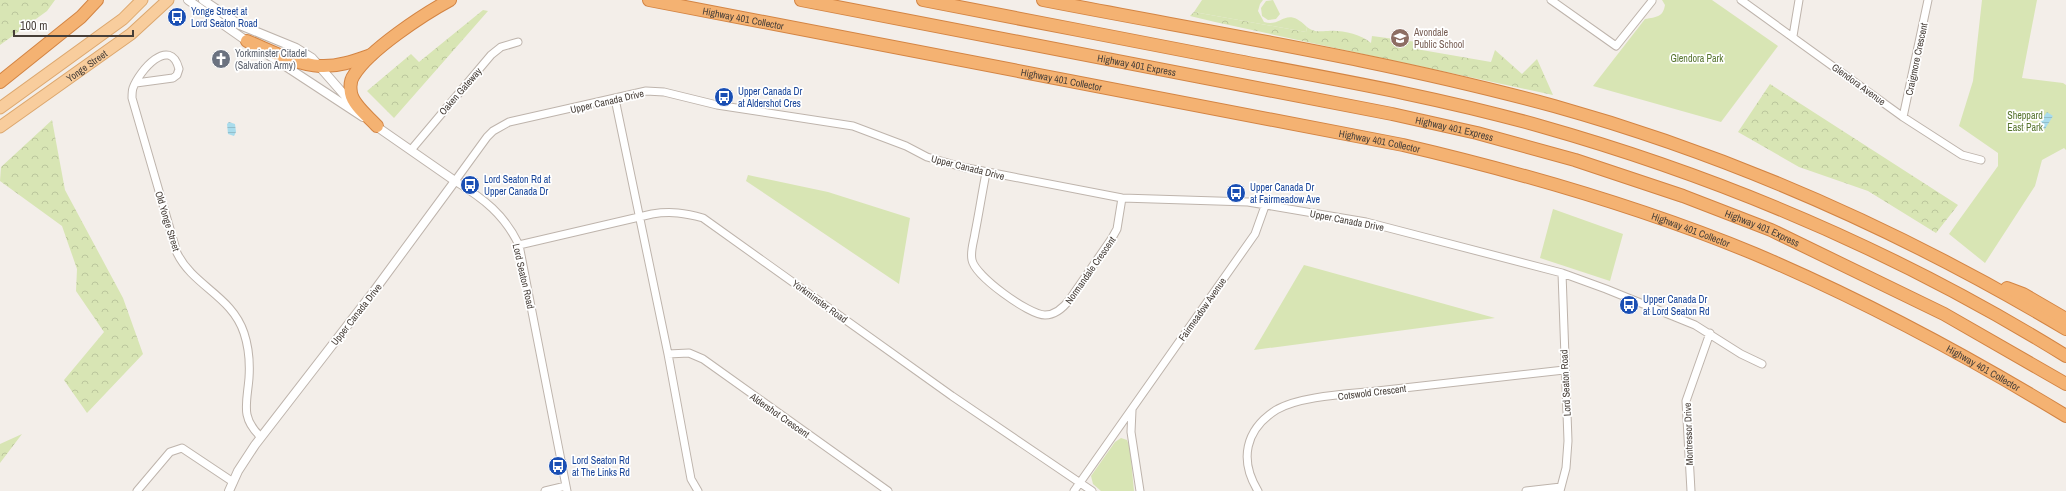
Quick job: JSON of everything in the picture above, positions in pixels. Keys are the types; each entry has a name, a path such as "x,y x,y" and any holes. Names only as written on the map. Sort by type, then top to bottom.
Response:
{"highway":[{"path":"0,82 81,18 97,0"},
{"path":"377,126 355,101 350,89 350,83 354,75 372,55 432,9 450,0"},
{"name":"Highway 401 Collector","path":"649,0 1403,144 1541,180 1623,205 1705,234 1805,276 1939,342 2066,416"},
{"name":"Highway 401 Express","path":"801,0 1392,114 1477,133 1575,160 1684,196 1771,230 1944,314 2066,384"},
{"path":"923,0 1400,92 1497,115 1592,142 1707,181 1831,232 1946,288 2066,356"},
{"path":"1043,0 1403,70 1556,107 1658,139 1724,163 1836,209 1930,254 2023,294 2066,319"},
{"path":"1062,0 1086,8"},
{"path":"247,41 303,63 319,66 350,63 372,55"},
{"path":"1930,254 2066,329"},
{"path":"2034,397 2066,420"}],"main road":[{"name":"Yonge Street","path":"0,108 123,19 142,0"},
{"name":"Yonge Street","path":"0,127 131,34 168,0"}],"street":[{"name":"Lord Seaton Road","path":"188,0 455,180 495,209 510,227 519,245 567,489"},
{"name":"Lord Seaton Road","path":"203,0 240,24 296,48 312,58 353,105 377,126"},
{"path":"1550,0 1616,46 1652,1"},
{"name":"Glendora Avenue","path":"1741,0 1793,36 1903,117 1962,155 1981,160"},
{"path":"1793,36 1800,0"},
{"name":"Craigmore Crescent","path":"1903,117 1928,0"},
{"name":"Oaken Gateway","path":"411,150 491,55 501,47 518,42"},
{"name":"Old Yonge Street","path":"136,83 173,78 177,75 179,69 175,58 168,54 155,58 136,83 132,89 132,98 177,253 188,271 215,292 229,306 241,324 249,351 250,370 247,414 250,424 261,437"},
{"name":"Upper Canada Drive","path":"261,437 374,291 455,180 493,131 509,122 646,91 664,92 717,105 833,122 864,130 928,157 986,173 1122,198 1248,202 1366,222 1562,273 1677,316 1710,333 1741,354 1762,364"},
{"path":"614,99 668,354 691,478 698,491"},
{"name":"Normandale Crescent","path":"986,173 972,251 974,266 980,274 1001,290 1032,312 1040,315 1048,315 1056,312 1063,308 1070,300 1117,229 1122,198"},
{"name":"Fairmeadow Avenue","path":"1074,491 1255,234 1265,206"},
{"name":"Yorkminster Road","path":"519,245 671,211 703,218 942,389 1092,491"},
{"name":"Lord Seaton Road","path":"1561,489 1566,468 1568,441 1564,370 1562,273"},
{"name":"Montressor Drive","path":"1691,491 1686,401 1710,333"},
{"name":"Aldershot Crescent","path":"668,354 689,353 703,359 888,491"},
{"name":"Cotswold Crescent","path":"1258,491 1248,473 1247,451 1250,440 1256,428 1266,418 1288,404 1335,396 1564,370"},
{"path":"1132,410 1131,432 1140,491"},
{"path":"229,491 261,437"},
{"path":"137,491 170,452 182,448 233,482"},
{"path":"545,491 567,489"},
{"path":"1526,491 1561,489"}],"green space":[{"path":"0,0 55,0 47,11 0,45"},
{"path":"1202,0 1263,0 1258,11 1264,22 1275,22 1288,17 1294,18 1307,27 1306,32 1194,12"},
{"path":"1273,0 1280,14 1276,19 1268,20 1262,16 1261,8 1266,1"},
{"name":"Glendora Park","path":"1662,0 1712,0 1778,46 1721,122 1593,86 1645,19 1659,16 1663,12 1665,5"},
{"name":"Sheppard East Park","path":"1982,0 2037,0 2022,78 2063,83 2066,85 2066,150 2064,148 2042,160 2035,186 1985,263 1949,234 1998,166 1998,153 1959,126 1973,81"},
{"path":"483,10 488,11 394,118 367,91 411,54 419,62"},
{"path":"1194,12 1306,32 1307,27 1318,31 1345,32 1362,37 1371,43 1372,36 1417,42 1416,49 1491,62 1495,50 1522,74 1537,59 1553,95 1190,16"},
{"path":"1770,84 1958,205 1936,233 1868,191 1799,167 1738,132"},
{"path":"52,120 65,190 123,298 143,354 87,413 64,380 104,332 76,291 77,269 62,226 0,181 1,167"},
{"path":"748,175 828,192 910,218 899,284 746,181"},
{"path":"1553,209 1623,234 1610,281 1540,258"},
{"path":"1304,265 1315,268 1495,318 1254,350"},
{"path":"22,434 0,463 0,444"},
{"path":"1121,438 1127,440 1130,448 1134,491 1101,491 1093,484 1091,476 1115,442"}],"water":[{"path":"2047,112 2053,116 2045,129 2038,125"},
{"path":"229,122 235,124 236,132 234,136 228,134 227,124"}],"place":[{"name":"Yonge Street at Lord Seaton Road","path":"177,17"},
{"name":"Avondale Public School","path":"1400,38"},
{"name":"Yorkminster Citadel (Salvation Army)","path":"221,59"},
{"name":"Upper Canada Dr at Aldershot Cres","path":"724,97"},
{"name":"Lord Seaton Rd at Upper Canada Dr","path":"470,185"},
{"name":"Upper Canada Dr at Fairmeadow Ave","path":"1236,193"},
{"name":"Upper Canada Dr at Lord Seaton Rd","path":"1629,305"},
{"name":"Lord Seaton Rd at The Links Rd","path":"558,466"}]}
